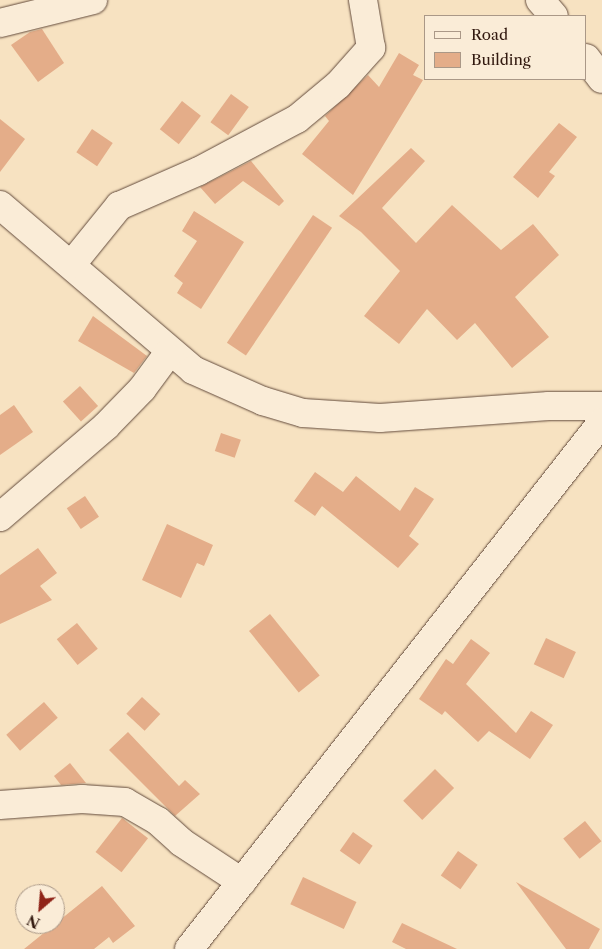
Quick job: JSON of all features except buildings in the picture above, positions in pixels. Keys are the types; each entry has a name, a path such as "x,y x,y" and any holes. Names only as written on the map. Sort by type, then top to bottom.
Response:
{"street":[{"path":"0,23 93,0"},
{"path":"72,264 118,206 199,171 297,119 338,85 371,48 363,0"},
{"path":"540,0 553,15"},
{"path":"587,59 602,79"},
{"path":"4,216 72,264 193,370 231,388 303,413 380,418 549,406 602,406"},
{"path":"0,517 106,426 142,389 170,351"},
{"path":"189,949 602,422"},
{"path":"0,805 82,799 124,802 158,821 181,842 242,882"}]}
